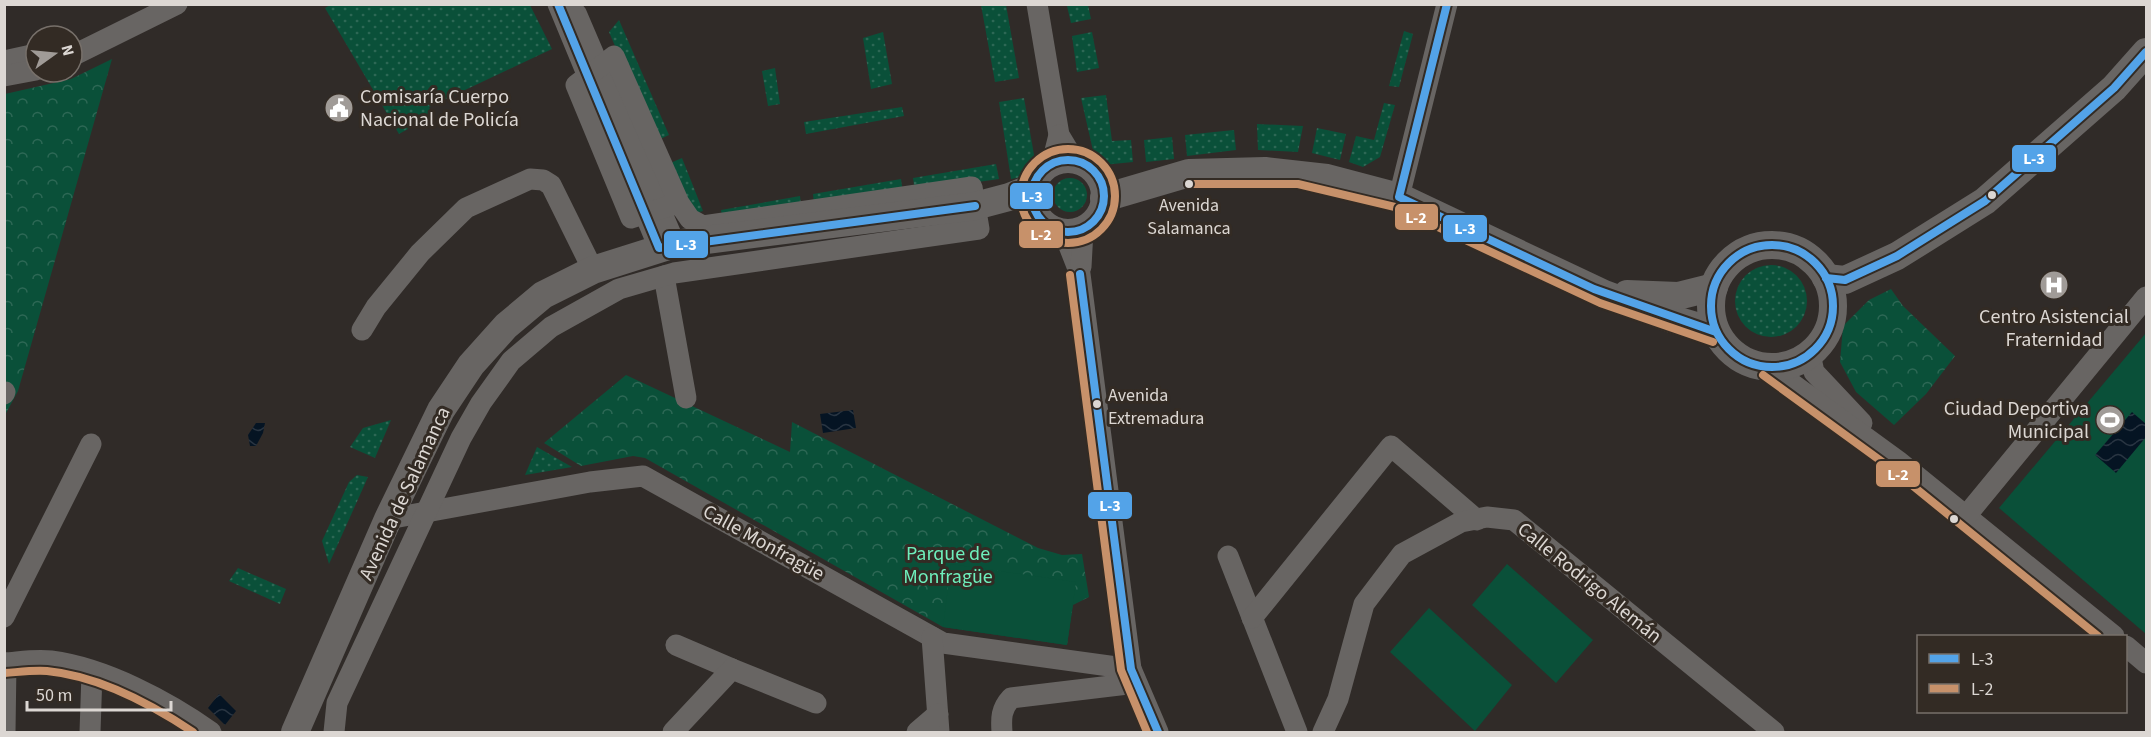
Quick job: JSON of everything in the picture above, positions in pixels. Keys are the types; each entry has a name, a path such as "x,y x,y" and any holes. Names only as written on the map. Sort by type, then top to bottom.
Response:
{"main road":[{"path":"1826,278 1845,280 1897,256 1985,201 2114,88 2146,52"},
{"path":"1063,161 1084,163 1102,188 1098,217 1073,231 1045,225 1033,198 1036,177 1063,161"},
{"path":"1102,188 1188,173 1299,173 1399,197 1604,294 1672,320 1716,332"},
{"name":"Avenida de Salamanca","path":"295,732 388,519 441,410 471,365 506,326 543,296 593,270 667,246 975,206 1009,197 1033,198"},
{"path":"1764,245 1781,245 1799,251 1815,262 1826,278 1833,309 1830,325 1822,341 1810,354 1798,362 1769,367 1753,364 1738,357 1725,346 1716,332 1711,302 1714,287 1721,271 1732,258 1747,249 1764,245"},
{"path":"1833,309 1897,256"},
{"path":"1604,294 1678,296 1714,287"},
{"name":"Avenida de Salamanca","path":"310,695 311,727 314,732"}],"street":[{"path":"84,36 146,4"},
{"path":"84,50 177,4"},
{"path":"1037,4 1063,161"},
{"path":"1399,197 1448,4"},
{"path":"571,7 593,71"},
{"path":"334,732 337,704 476,412 511,361 551,327 619,290 664,276 979,229 972,187 703,226 663,208 631,218 576,85 614,56 663,208 667,246"},
{"path":"4,61 24,57"},
{"path":"4,76 24,72"},
{"path":"362,330 376,307 420,253 466,208 530,179 543,180 551,185 593,270"},
{"path":"1073,231 1133,676 1158,732"},
{"path":"664,276 686,398"},
{"path":"1966,516 2146,297"},
{"path":"1810,354 1814,372 1898,460"},
{"path":"1769,367 1898,460 2113,635"},
{"path":"4,617 91,444"},
{"path":"1252,618 1391,446 1477,519"},
{"name":"Calle Monfragüe","path":"388,519 590,482 644,476 943,643 1133,676"},
{"name":"Calle Rodrigo Alemán","path":"1323,732 1338,699 1364,604 1402,554 1461,522 1487,517 1514,520 1774,732"},
{"path":"1228,556 1297,732"},
{"path":"917,732 939,723 932,637"},
{"path":"676,645 816,704"},
{"path":"2127,647 2146,663"},
{"path":"5,732 5,663 48,661 75,666 146,693 181,711 211,732"},
{"path":"673,732 732,669"},
{"path":"90,732 92,673"},
{"path":"1002,732 1001,715 1011,698 1133,676"}],"green space":[{"path":"330,5 530,5 552,49 429,107 433,115 399,134 325,8"},
{"path":"981,5 1006,5 1019,78 995,82"},
{"path":"1088,5 1091,19 1071,23 1067,6"},
{"path":"619,20 669,135 656,141 609,32"},
{"path":"1404,31 1413,34 1399,87 1389,86"},
{"path":"883,32 892,84 871,89 863,38"},
{"path":"1092,32 1099,68 1077,72 1072,36"},
{"path":"112,59 18,391 5,415 5,94 49,84 84,84 84,73"},
{"path":"775,68 780,104 768,106 762,71"},
{"path":"1106,95 1112,141 1131,140 1133,162 1103,165 1094,155 1081,98"},
{"path":"1024,98 1036,166 1022,177 1011,179 999,102"},
{"path":"1384,103 1395,105 1380,157 1363,167 1349,162 1356,136 1374,140"},
{"path":"902,107 904,116 806,134 804,122"},
{"path":"1257,124 1303,126 1298,152 1258,150"},
{"path":"1317,128 1346,134 1340,160 1312,153"},
{"path":"1234,130 1236,150 1187,156 1185,135"},
{"path":"1172,137 1174,159 1146,162 1144,140"},
{"path":"682,158 703,211 689,215 668,164"},
{"path":"996,164 999,179 915,191 913,178"},
{"path":"1070,178 1082,183 1087,195 1082,207 1070,212 1058,207 1053,195 1058,183"},
{"path":"901,179 903,193 814,204 813,194"},
{"path":"800,196 801,205 722,216 721,210"},
{"path":"1771,265 1785,268 1797,275 1804,287 1807,301 1804,315 1797,327 1785,334 1771,337 1757,334 1745,327 1738,315 1735,301 1738,287 1745,275 1757,268"},
{"path":"1891,289 1903,306 1955,356 1926,394 1894,425 1856,392 1840,362 1843,326 1869,300"},
{"name":"Ciudad Deportiva Municipal","path":"2146,333 2146,634 1999,508"},
{"name":"Parque de Monfragüe","path":"626,375 790,452 792,422 1038,548 1062,555 1082,554 1089,597 1073,605 1067,645 943,627 645,458 633,456 581,466 544,443"},
{"path":"391,420 375,458 350,447 363,428"},
{"path":"537,447 572,467 525,475"},
{"path":"357,475 368,477 329,564 322,541 349,482"},
{"path":"951,564 1076,582 1067,645 943,627"},
{"path":"1507,564 1593,640 1556,683 1472,605"},
{"path":"238,568 286,589 280,604 229,581"},
{"path":"1429,608 1512,685 1475,731 1390,652"}],"water":[{"path":"853,410 856,428 823,433 820,414"},
{"path":"2132,412 2146,424 2146,437 2116,473 2095,455"},
{"path":"256,423 265,423 263,433 256,446 250,446 248,435"},
{"path":"219,694 236,711 225,725 208,708"}],"transit line":[{"name":"L-3","path":"558,4 659,248 975,206"},
{"name":"L-3","path":"1447,4 1399,197 1594,289 1716,332"},
{"name":"L-3","path":"1826,278 1845,280 1897,256 1985,201 2114,88 2146,52"},
{"name":"L-2","path":"1068,149 1086,153 1101,163 1111,178 1115,196 1111,214 1101,229 1086,239 1068,243 1050,239 1035,229 1025,214 1021,196 1025,178 1035,163 1050,153 1068,149"},
{"name":"L-3","path":"1075,160 1094,170 1102,182 1104,196 1102,210 1094,222 1082,230 1061,232 1042,222 1034,210 1032,189 1042,170 1054,162 1075,160"},
{"name":"L-2","path":"1189,184 1298,184 1395,207 1600,303 1713,342"},
{"name":"L-3","path":"1772,245 1795,250 1806,255 1815,263 1823,272 1828,283 1833,306 1828,329 1823,340 1815,349 1806,357 1795,362 1772,367 1749,362 1738,357 1729,349 1721,340 1716,329 1711,306 1716,283 1721,272 1729,263 1738,255 1749,250 1772,245"},
{"name":"L-3","path":"1080,274 1131,669 1158,732"},
{"name":"L-2","path":"1070,275 1121,670 1147,732"},
{"name":"L-2","path":"1763,375 1892,469 2097,635"},
{"name":"L-2","path":"5,673 47,671 86,679 124,693 160,711 193,732"}],"place":[{"name":"Comisaría Cuerpo Nacional de Policía","path":"339,108"},
{"name":"Avenida Salamanca","path":"1189,184"},
{"name":"Centro Asistencial Fraternidad","path":"2054,285"},
{"name":"Avenida Extremadura","path":"1097,404"},
{"name":"Ciudad Deportiva Municipal","path":"2110,420"}]}
